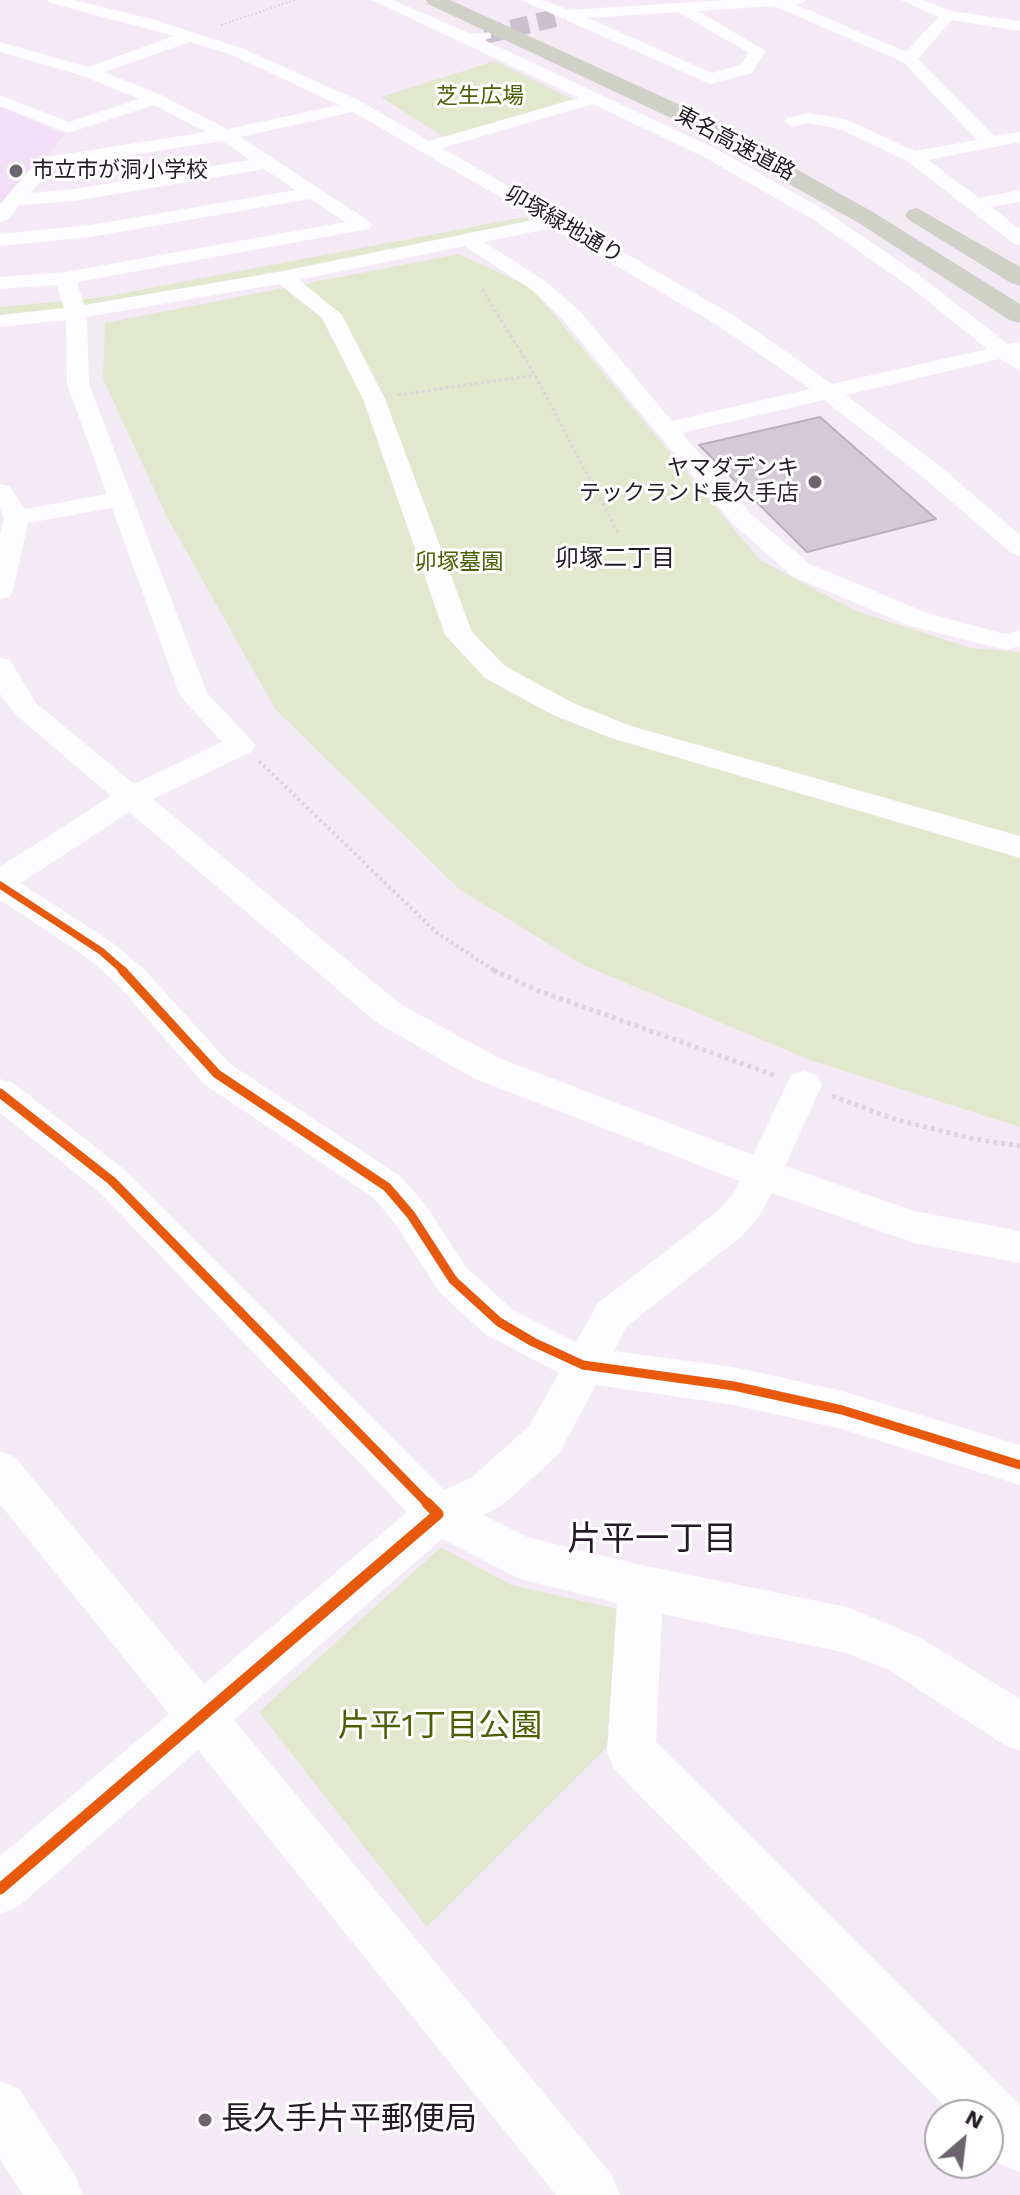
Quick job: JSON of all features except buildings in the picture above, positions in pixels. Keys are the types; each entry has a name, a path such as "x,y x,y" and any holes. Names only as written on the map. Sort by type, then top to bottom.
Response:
{"highway":[{"name":"東名高速道路","path":"435,0 694,121 865,217 1020,315"},
{"name":"東名高速道路","path":"481,0 689,94"},
{"path":"904,207 1020,278"}],"street":[{"name":"卯塚緑地通り","path":"55,0 190,36 295,75 559,221 730,323 830,393 932,472 1020,548"},
{"path":"380,0 477,37 593,99 712,154 819,215 1015,355"},
{"path":"529,0 625,38 710,79 746,69 758,51 680,7"},
{"path":"564,15 799,0"},
{"path":"909,0 948,15 1020,26"},
{"path":"775,1 909,59 989,142"},
{"path":"909,59 948,15"},
{"path":"89,72 190,36"},
{"path":"0,47 89,72 155,99 225,135 362,225 65,278 0,283"},
{"path":"0,100 68,128 155,99"},
{"path":"427,147 593,99"},
{"path":"0,216 47,162 225,135 356,106"},
{"path":"784,133 808,118 845,124 913,157 1020,239"},
{"path":"913,157 1020,137"},
{"path":"14,200 74,195 265,163"},
{"path":"0,240 90,231 313,193"},
{"path":"974,205 1020,196"},
{"path":"0,321 76,313 283,277 559,221"},
{"path":"469,241 538,285 571,315 742,519 801,570 917,619 1005,642 1020,638"},
{"path":"283,277 331,315 374,399 459,635 495,672 563,709 621,732 1020,847"},
{"path":"65,278 76,313 78,384 194,696 241,745 132,797 64,838 0,884 101,951 132,978 217,1074 387,1187 411,1215 453,1280 474,1302 533,1342 583,1365 734,1386 826,1406 1020,1465"},
{"path":"665,430 1015,355"},
{"path":"0,491 17,518 0,591"},
{"path":"17,518 121,499"},
{"path":"0,666 10,688 26,709 388,1013 486,1068 763,1174 914,1227 1020,1247"},
{"path":"0,1889 438,1514 486,1492 544,1440 612,1315 728,1225 745,1207 804,1085"},
{"path":"0,1093 112,1181 438,1514 520,1557 641,1587 847,1630 905,1654 1020,1727"},
{"path":"0,1471 202,1714 592,2195"},
{"path":"641,1587 631,1752 1020,2144"},
{"path":"0,2108 55,2195"}],"path":[{"path":"190,36 295,0"},
{"path":"482,289 535,375 618,533"},
{"path":"374,399 535,375"},
{"path":"241,745 437,933 489,968 539,991 897,1120 975,1139 1020,1146"}],"shaded area":[{"name":"市立市が洞小学校","path":"0,106 65,135 0,208"}],"green space":[{"name":"芝生広場","path":"495,61 572,99 445,138 381,97"},
{"path":"524,217 535,223 96,307 0,317 0,307 97,298"},
{"name":"卯塚墓園","path":"458,254 531,287 760,560 856,611 971,648 1020,652 1020,1127 810,1060 583,965 459,889 275,709 167,517 103,379 105,323"},
{"name":"片平1丁目公園","path":"441,1547 511,1585 618,1609 607,1747 427,1927 259,1712"}],"tunnel":[{"path":"485,35 564,16"}],"cycle path":[{"path":"0,885 101,951 132,978 217,1074 387,1187 411,1215 453,1280 499,1322 533,1342 583,1365 734,1386 842,1410 1020,1465"},
{"path":"0,1093 112,1181 438,1514 0,1889"}],"place":[{"name":"市立市が洞小学校","path":"16,171"},
{"name":"ヤマダデンキ テックランド長久手店","path":"815,482"},
{"name":"長久手片平郵便局","path":"205,2120"}],"district":[{"name":"卯塚二丁目","path":"615,559"},
{"name":"片平一丁目","path":"652,1540"}]}
